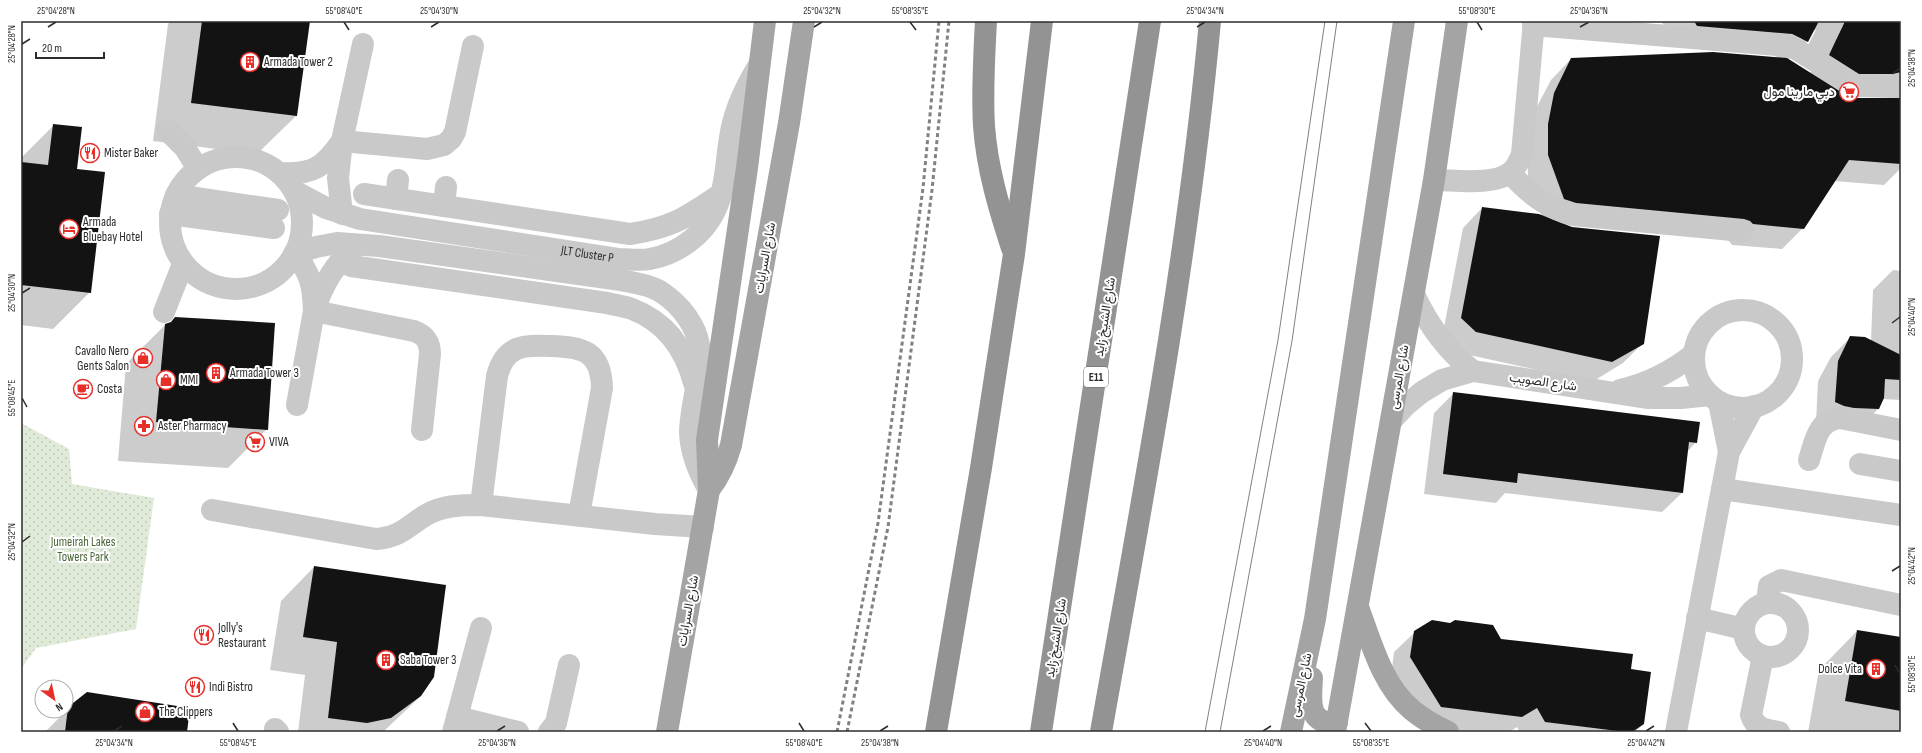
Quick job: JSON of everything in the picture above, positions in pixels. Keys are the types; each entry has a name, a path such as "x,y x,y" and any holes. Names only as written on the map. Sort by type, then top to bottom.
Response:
{"highway":[{"path":"986,21 983,82 984,126 990,169 1000,212 1014,254"},
{"path":"936,732 981,468 1014,254 1042,21"},
{"name":"شارع الشيخ زايد","path":"1041,732 1150,21"},
{"path":"1101,732 1152,448 1173,318 1190,202 1210,21"}],"main road":[{"name":"شارع السرايات","path":"667,732 709,490 707,474 707,440 747,168 765,21"},
{"name":"شارع السرايات","path":"709,490 719,477 727,462 789,123 804,21"},
{"name":"شارع المرسى","path":"1291,732 1315,619 1404,21"},
{"name":"شارع المرسى","path":"1336,727 1434,180 1457,21"},
{"path":"1358,607 1380,663 1395,691 1411,709 1428,722 1448,732"},
{"path":"1315,619 1311,706 1314,714 1321,720 1329,722 1336,727"}],"street":[{"path":"1813,59 1834,21"},
{"path":"1434,180 1489,180 1501,178 1510,173 1518,165 1522,154 1534,23 1791,46 1855,86 1896,87 1901,84"},
{"path":"342,214 338,178 342,142 363,44"},
{"path":"342,142 427,149 444,145 455,132 474,46"},
{"name":"JLT Cluster P","path":"294,191 315,203 342,214 378,222 604,256 649,259 678,250 692,241 703,230 713,216 721,194 733,124 742,97 760,65"},
{"path":"167,130 185,148 198,169"},
{"path":"280,173 299,174 317,168 331,157 342,142"},
{"name":"JLT Cluster P","path":"240,157 262,162 280,173 294,191 300,206 302,222 301,238 294,254 282,271 263,284 242,290 220,288 199,279 183,264 174,249 171,238 173,205 185,180 198,169 218,159 240,157"},
{"path":"1510,173 1546,204 1556,210 1574,215 1744,231"},
{"path":"364,194 397,189 445,197 630,234 670,226 721,194"},
{"path":"173,205 276,219"},
{"name":"JLT Cluster P","path":"294,254 316,247 337,243 358,244 621,280 641,284 663,293 679,306 692,324 699,346 690,434 693,454 699,473 709,490"},
{"path":"297,405 314,311 326,281 335,267 346,254 358,244"},
{"path":"294,254 303,263 313,287 314,311"},
{"path":"164,312 183,264"},
{"path":"351,266 384,275 423,281 607,303 632,309 654,320 674,339 689,363 695,390"},
{"name":"شارع الصويب","path":"1414,294 1432,329 1458,359 1474,371"},
{"path":"1714,398 1742,408 1754,406 1769,400 1781,389 1789,374 1792,358 1789,342 1781,327 1768,316 1753,310 1736,310 1721,314 1708,324 1698,338 1694,354 1694,369 1698,379 1714,398 1729,452"},
{"path":"314,311 414,331 427,339 430,346 430,354 422,430"},
{"path":"481,505 496,376 500,364 508,354 518,347 530,345 575,347 587,353 596,362 602,374 602,388 579,515"},
{"path":"1613,392 1652,380 1671,371 1694,354"},
{"name":"شارع الصويب","path":"1392,420 1406,405 1422,392 1442,380 1474,371 1664,399 1714,398"},
{"path":"1676,732 1729,452 1754,406"},
{"path":"1809,460 1818,432 1822,425 1833,419 1840,418 1901,430"},
{"path":"1860,464 1901,470"},
{"path":"1722,489 1901,515"},
{"path":"212,510 376,539 396,535 427,515 442,509 457,506 481,505 655,524 703,527"},
{"path":"1767,603 1769,586 1781,580 1901,605"},
{"path":"1767,603 1779,604 1790,610 1797,620 1799,632 1795,644 1787,653 1775,657 1763,656 1756,653 1747,643 1744,629 1745,620 1750,612 1758,606 1767,603"},
{"path":"1698,618 1744,629"},
{"path":"481,628 455,724 518,732"},
{"path":"1763,656 1751,715 1753,722 1761,728 1779,732"},
{"path":"549,732 556,723 569,664"}],"green space":[{"name":"Jumeirah Lakes Towers Park","path":"21,423 69,449 72,484 154,498 136,629 36,648 21,669"}],"building":[{"name":"Armada Tower 2","path":"202,21 310,21 297,116 191,103"},
{"path":"1694,21 1819,21 1808,42 1792,34 1697,26"},
{"path":"1845,21 1901,21 1901,72 1893,74 1859,74 1829,55"},
{"path":"1713,52 1787,58 1849,97 1901,98 1901,164 1849,160 1804,229 1753,224 1744,219 1576,203 1564,199 1548,155 1548,124 1554,93 1571,58"},
{"path":"53,124 82,127 77,169 105,172 91,293 21,285 21,162 48,165"},
{"path":"1482,207 1539,214 1572,227 1660,236 1644,344 1612,362 1476,332 1461,318"},
{"name":"Armada Tower 3","path":"175,317 275,323 268,430 156,422 165,324 171,322"},
{"path":"1850,336 1865,337 1901,355 1901,380 1885,379 1884,398 1879,409 1854,408 1835,402 1838,361"},
{"path":"1453,392 1700,422 1697,443 1689,442 1683,493 1518,473 1517,483 1443,474"},
{"name":"Saba Tower 3","path":"314,566 446,585 434,677 421,696 391,718 367,723 328,718 337,642 303,637"},
{"path":"1432,620 1450,623 1455,620 1493,625 1501,639 1633,654 1631,669 1651,672 1644,724 1632,732 1626,732 1545,722 1537,708 1522,717 1441,707 1410,657 1414,631"},
{"name":"Dolce Vita","path":"1857,630 1901,637 1901,711 1845,701"},
{"path":"87,692 190,708 187,732 65,732 67,719 74,719 74,702"}],"tram line":[{"path":"1205,732 1278,340 1325,21"},
{"path":"1220,732 1292,341 1337,21"}],"railway":[{"path":"837,732 878,523 923,188 939,21"},
{"path":"847,732 888,527 932,190 949,21"}],"place":[{"name":"Armada Tower 2","path":"250,62"},
{"name":"دبي مارينا مول","path":"1849,92"},
{"name":"Mister Baker","path":"90,153"},
{"name":"Armada Bluebay Hotel","path":"69,229"},
{"name":"Cavallo Nero Gents Salon","path":"143,358"},
{"name":"Armada Tower 3","path":"216,373"},
{"name":"MMI","path":"166,380"},
{"name":"Costa","path":"83,389"},
{"name":"Aster Pharmacy","path":"144,426"},
{"name":"VIVA","path":"255,442"},
{"name":"Jolly's Restaurant","path":"204,635"},
{"name":"Saba Tower 3","path":"386,660"},
{"name":"Dolce Vita","path":"1876,669"},
{"name":"Indi Bistro","path":"195,687"},
{"name":"The Clippers","path":"145,712"}]}
